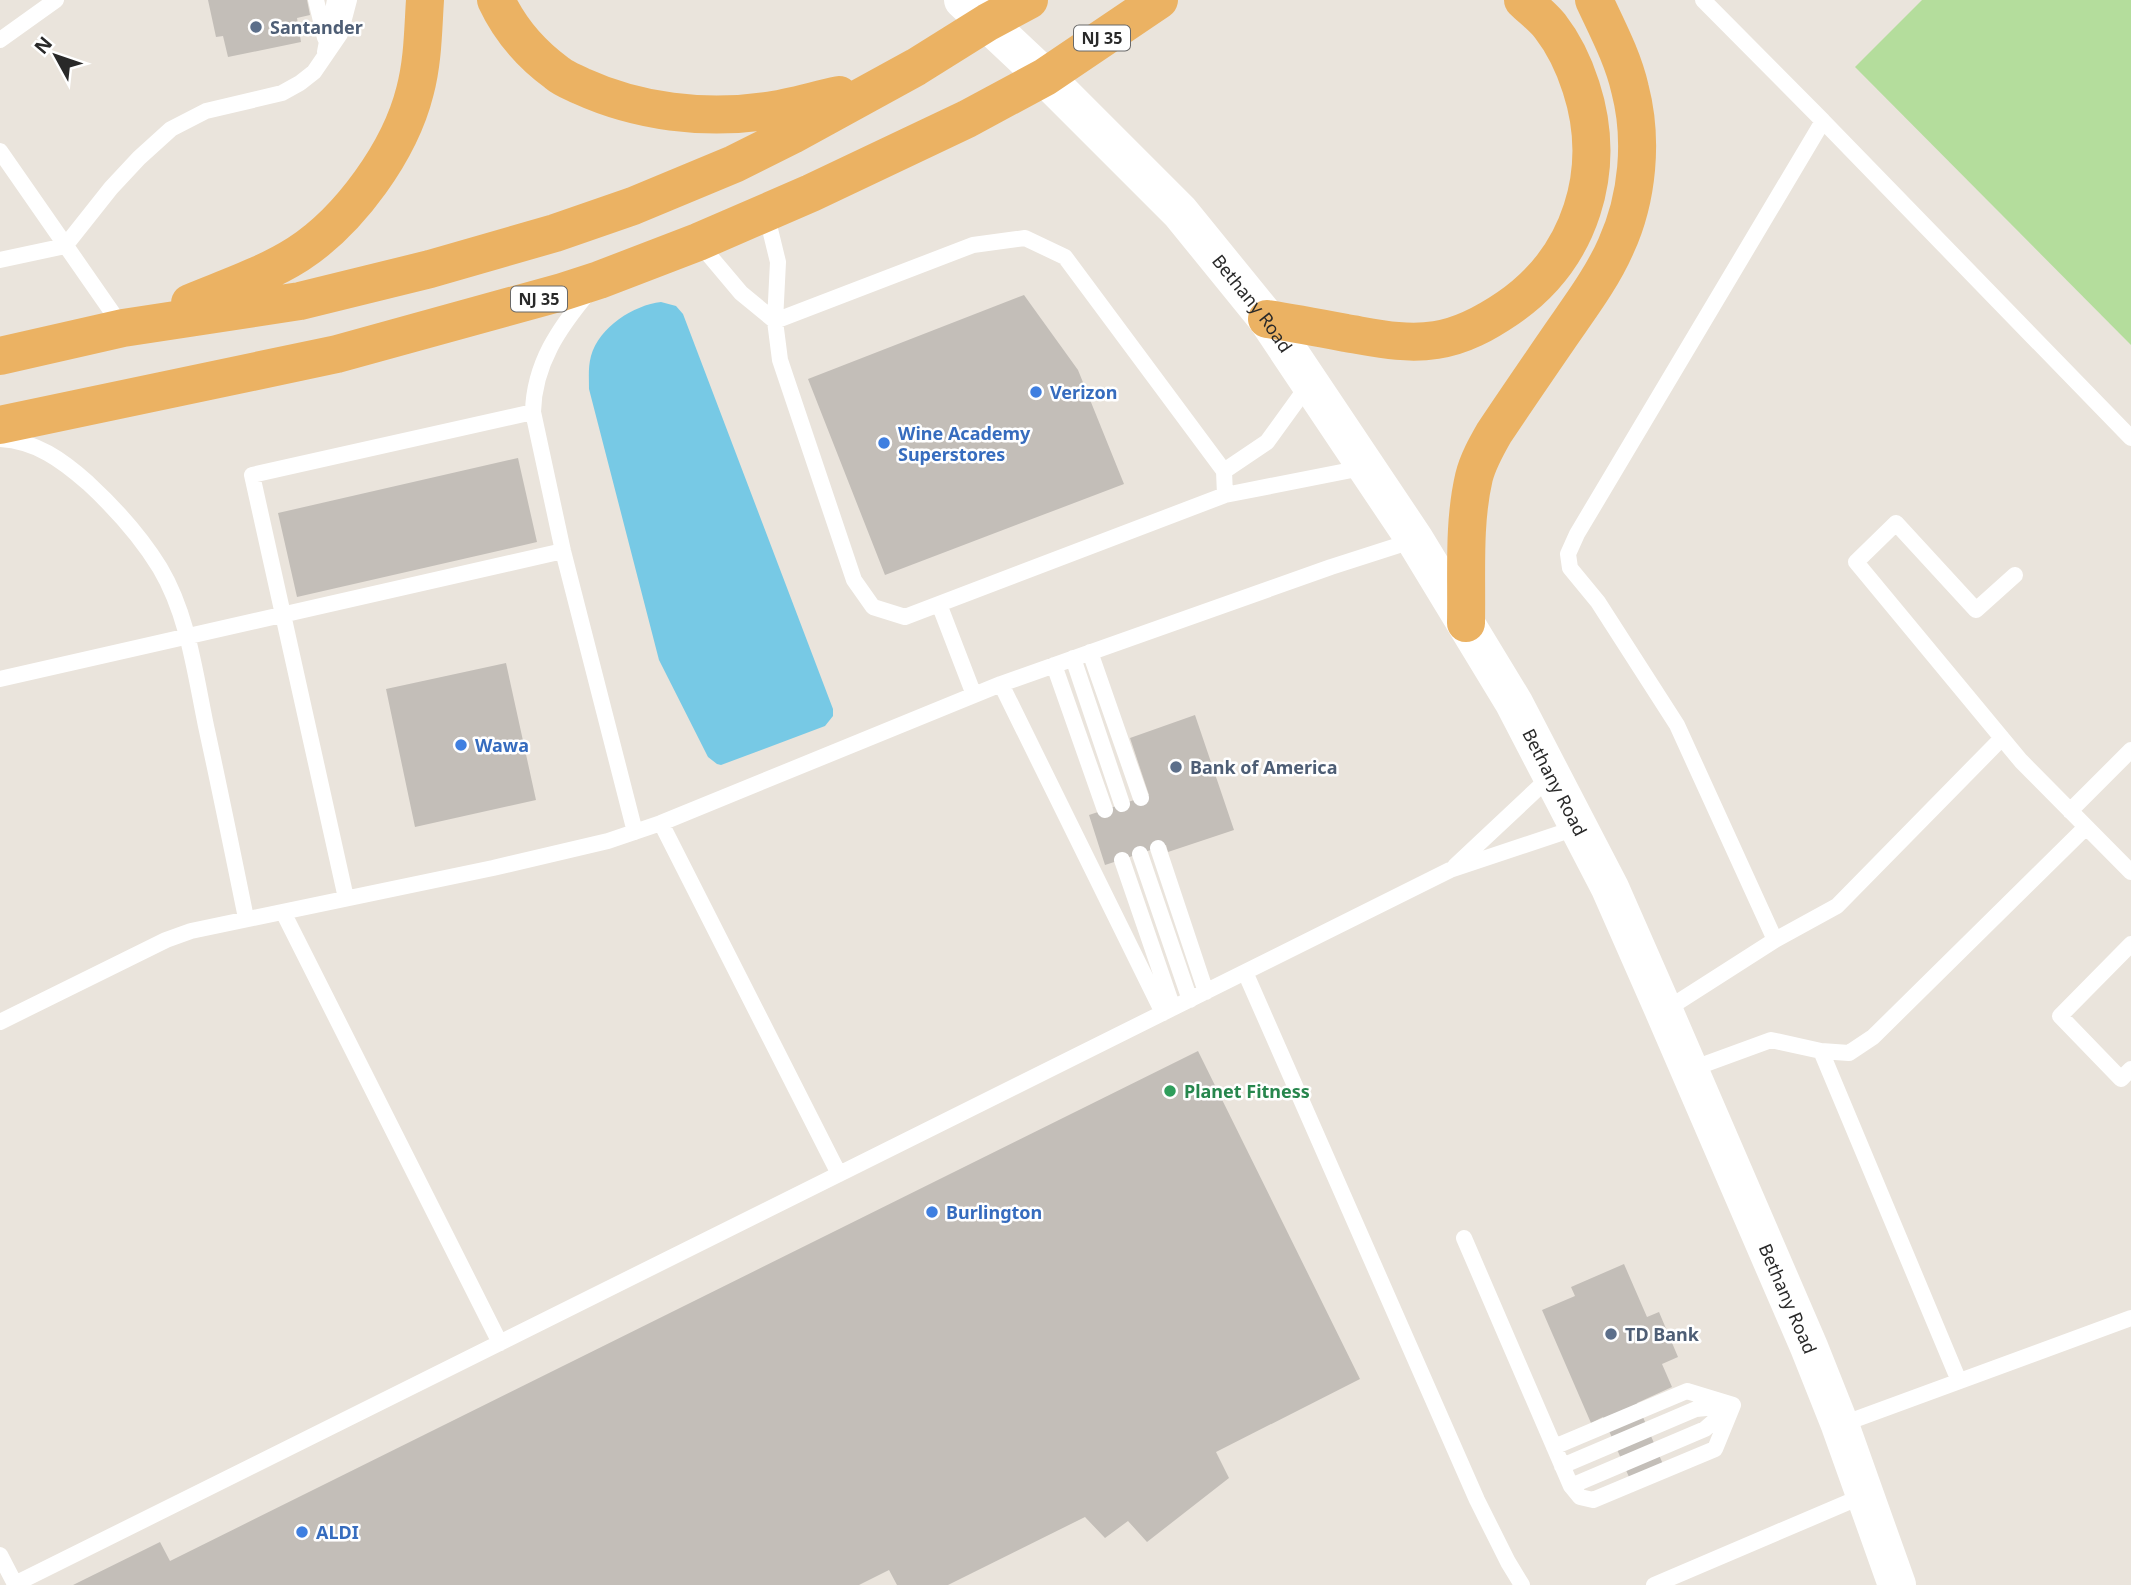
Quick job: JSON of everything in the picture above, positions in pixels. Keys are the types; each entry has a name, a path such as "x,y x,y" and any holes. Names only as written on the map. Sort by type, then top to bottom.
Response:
{"highway":[{"path":"130,327 266,271 298,253 328,230 357,200 392,149 415,92 425,0"},
{"path":"496,0 505,18 530,51 560,75 605,97 641,106 710,114 743,113 766,111 879,86"},
{"path":"0,356 130,327 300,301 430,269 555,233 633,206 734,164 916,67 975,11 1029,0"},
{"name":"NJ 35","path":"0,425 337,354 599,280 766,213 967,119 1045,77 1159,0"},
{"path":"1267,319 1398,342 1436,340 1487,322 1527,295 1546,275 1570,240 1586,201 1593,152 1589,110 1573,64 1550,26 1523,0"},
{"path":"1466,623 1468,519 1481,456 1597,283 1623,228 1636,174 1637,126 1630,87 1594,0"}],"street":[{"name":"Bethany Road","path":"975,11 1180,212 1267,319 1415,540 1514,703 1610,888 1664,1011 1809,1346 1897,1585"}],"lane":[{"path":"0,40 56,0"},
{"path":"316,0 325,51"},
{"path":"325,51 335,0"},
{"path":"0,260 65,246 120,178 171,130 206,111 282,93 300,83 314,72 325,51 340,34 349,0"},
{"path":"1703,0 2131,438"},
{"path":"1775,940 1677,725 1598,602 1570,568 1568,554 1577,534 1823,121"},
{"path":"0,151 65,246 130,327"},
{"path":"766,213 778,261 775,321 780,360 854,580 873,607 905,617 1225,495 1368,467"},
{"path":"775,321 973,245 1025,238 1065,257 1224,471 1225,495"},
{"path":"698,242 741,293 775,321"},
{"path":"599,280 563,325 546,353 533,392 533,412 563,551 635,832"},
{"path":"1224,471 1267,442 1310,382"},
{"path":"346,898 253,475 533,412"},
{"path":"0,439 23,442 46,451 69,466 110,506 144,545 172,591 188,637 246,918"},
{"path":"2015,575 1976,610 1896,523 1856,562 2021,761 2131,872"},
{"path":"0,1022 176,936 246,918 529,860 635,832 1001,684 1415,540"},
{"path":"0,680 563,551"},
{"path":"939,604 974,695"},
{"path":"1090,652 1141,798"},
{"path":"1073,658 1122,804"},
{"path":"1054,665 1105,810"},
{"path":"1001,684 1168,1010"},
{"path":"1664,1011 1775,940 1837,905 2002,738"},
{"path":"2070,811 2131,750"},
{"path":"1450,870 1552,775"},
{"path":"661,823 839,1174"},
{"path":"0,1555 15,1584 1450,870 1579,827"},
{"path":"1689,1070 1770,1040 1821,1051 1849,1053 1873,1037 2086,827"},
{"path":"1158,848 1206,992"},
{"path":"1140,854 1190,1000"},
{"path":"1122,860 1168,1010"},
{"path":"283,912 500,1343"},
{"path":"2131,944 2060,1016 2121,1079 2131,1069"},
{"path":"1245,972 1477,1500 1522,1585"},
{"path":"1821,1051 1959,1381"},
{"path":"1464,1238 1571,1486 1705,1429 1733,1405"},
{"path":"1840,1425 2131,1318"},
{"path":"1554,1447 1687,1391 1733,1405"},
{"path":"1562,1466 1696,1409 1733,1405"},
{"path":"1654,1585 1865,1496"}],"green space":[{"path":"1922,0 2131,0 2131,345 1855,67"}],"water":[{"path":"661,302 676,306 683,314 833,709 833,716 825,726 721,765 708,757 659,660 589,389 591,356 602,336 629,313"}],"building":[{"name":"Santander","path":"208,0 307,0 310,15 297,18 301,42 228,57 223,36 216,37"},
{"path":"1024,295 1078,370 1124,484 885,575 808,379"},
{"path":"518,458 537,542 297,597 278,513"},
{"name":"Wawa","path":"506,663 536,800 415,827 386,689"},
{"name":"Bank of America","path":"1195,715 1234,830 1168,852 1166,845 1105,865 1089,815 1149,795 1130,738"},
{"path":"1198,1051 1360,1379 1216,1452 1229,1478 1147,1542 1128,1521 1105,1538 1085,1517 948,1585 897,1585 889,1570 859,1585 73,1585 160,1542 170,1561"},
{"name":"TD Bank","path":"1624,1264 1647,1317 1659,1312 1678,1357 1662,1364 1672,1387 1637,1403 1665,1469 1632,1484 1603,1417 1591,1423 1542,1310 1575,1296 1571,1287"}],"place":[{"name":"Santander","path":"256,27"},
{"name":"Verizon","path":"1036,392"},
{"name":"Wine Academy Superstores","path":"884,443"},
{"name":"Wawa","path":"461,745"},
{"name":"Bank of America","path":"1176,767"},
{"name":"Planet Fitness","path":"1170,1091"},
{"name":"Burlington","path":"932,1212"},
{"name":"TD Bank","path":"1611,1334"},
{"name":"ALDI","path":"302,1532"}]}
